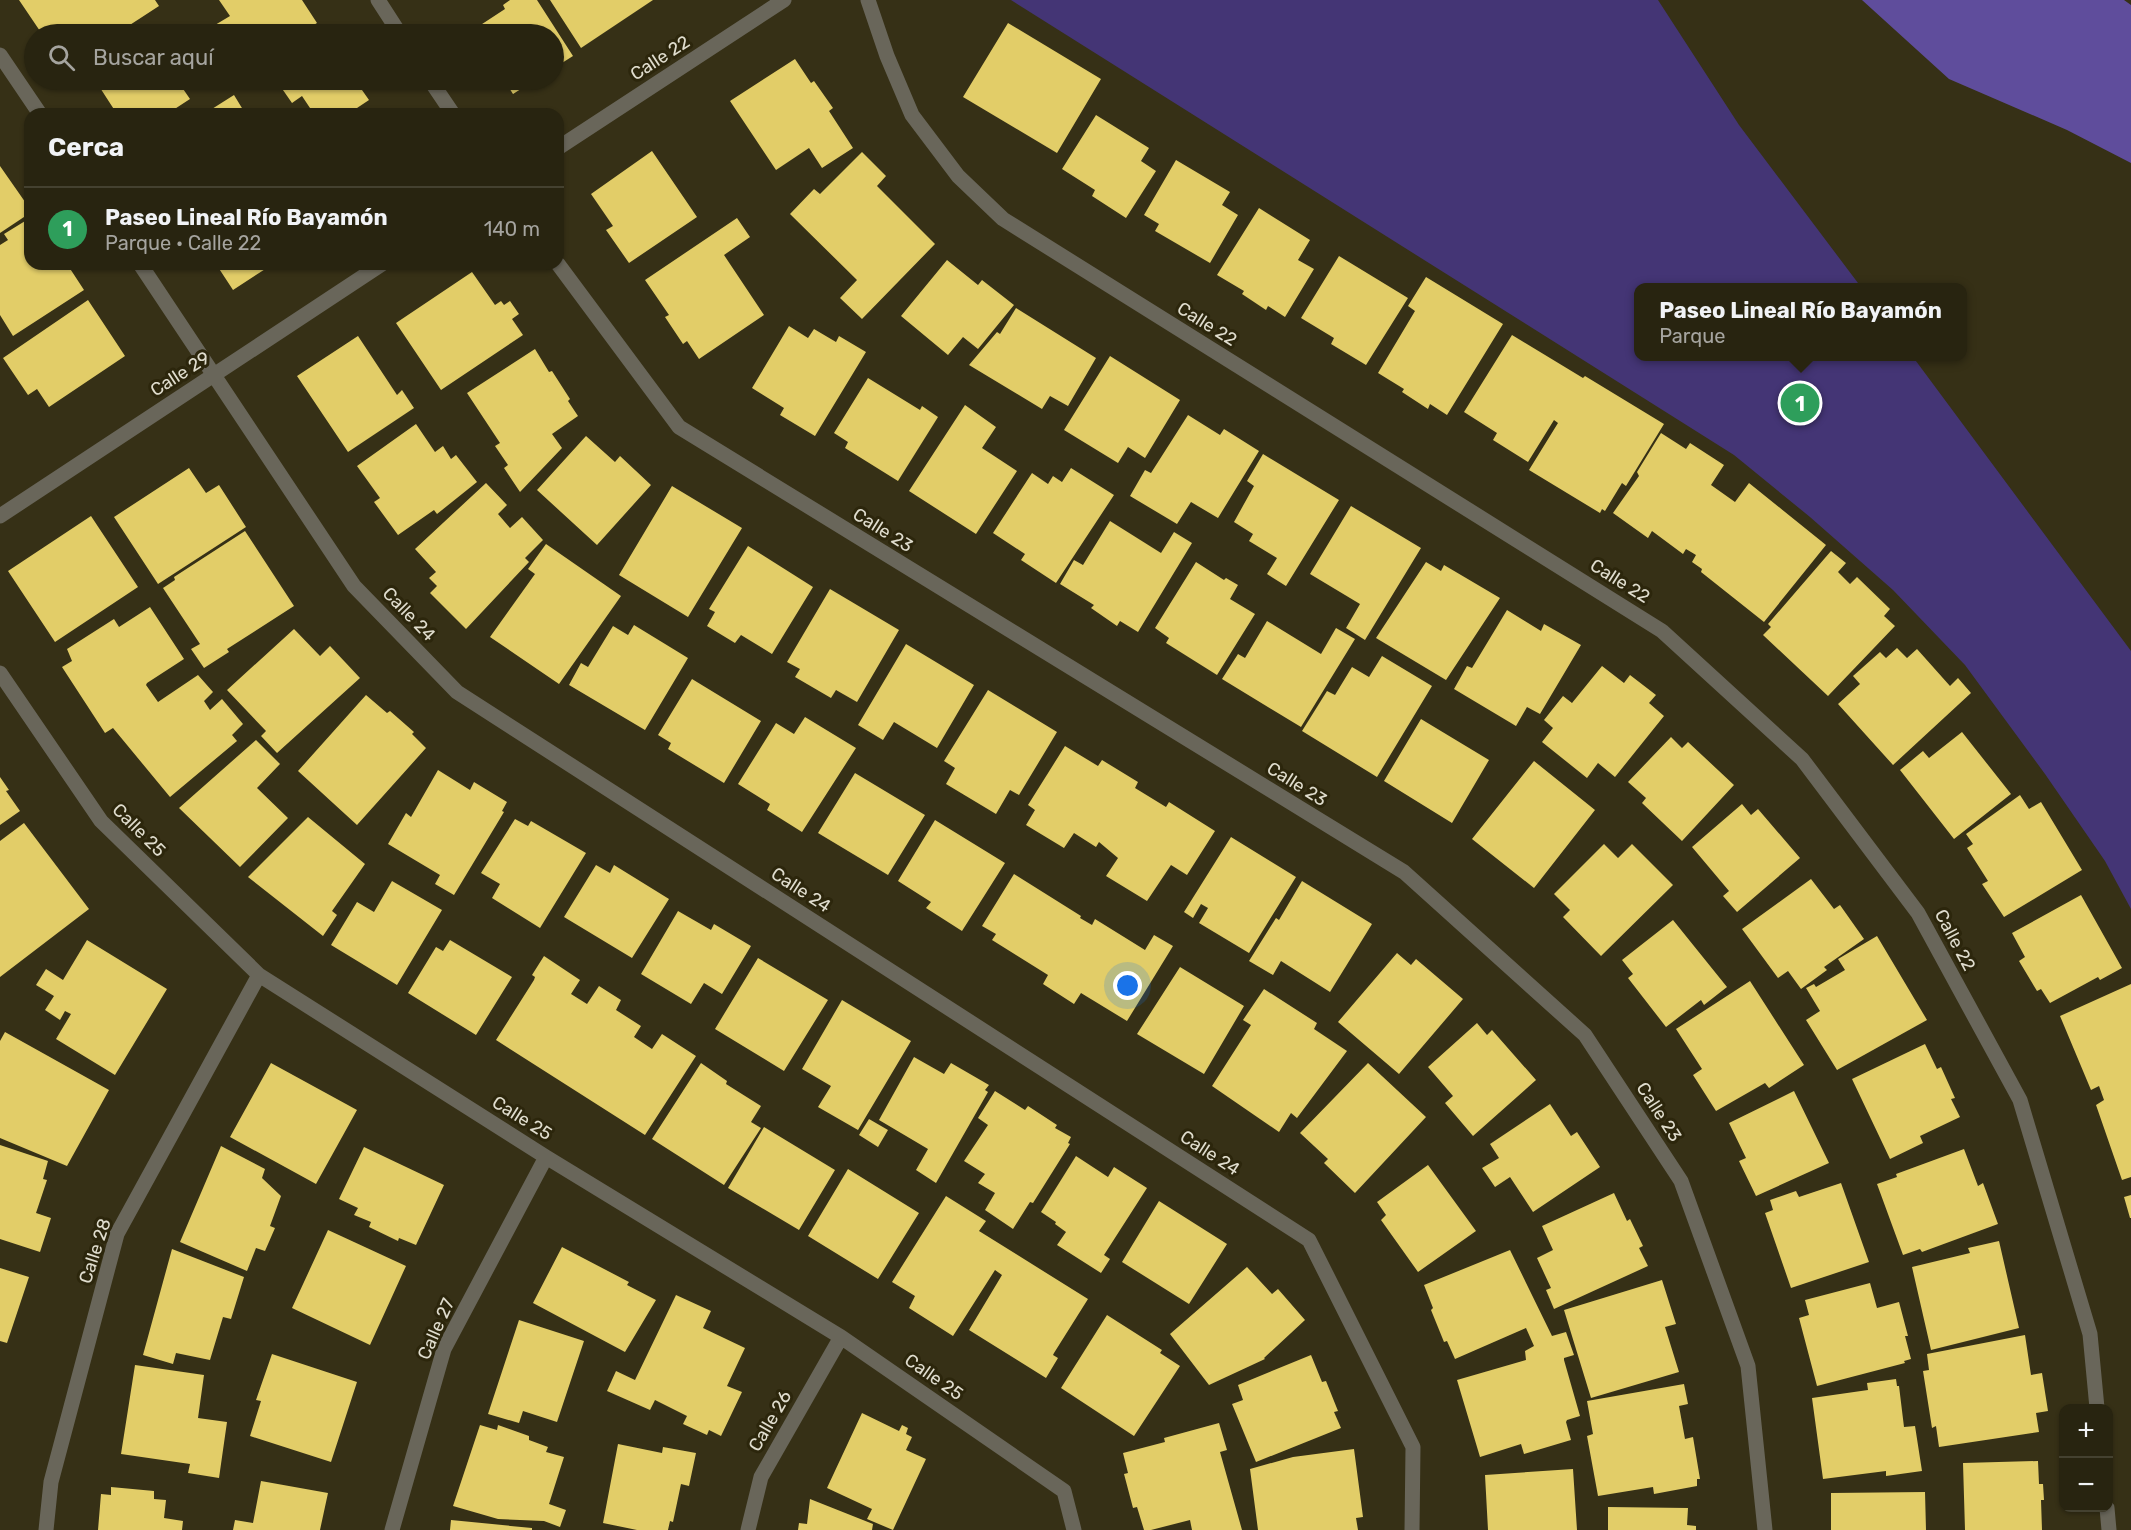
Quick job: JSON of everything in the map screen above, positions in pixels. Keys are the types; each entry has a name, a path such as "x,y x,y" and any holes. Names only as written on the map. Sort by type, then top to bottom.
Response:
{"street":[{"path":"378,0 394,24"},
{"name":"Calle 22","path":"564,144 784,0"},
{"name":"Calle 22","path":"868,0 887,56 912,115 958,176 1004,219 1662,631 1802,759 1918,912 2020,1100 2090,1334 2097,1404"},
{"path":"0,55 36,108"},
{"path":"437,90 449,108"},
{"name":"Calle 24","path":"144,270 354,586 456,692 1309,1240 1413,1447 1412,1530"},
{"name":"Calle 29","path":"0,516 373,270"},
{"name":"Calle 23","path":"562,270 679,427 1404,872 1585,1035 1681,1181 1748,1366 1765,1530"},
{"name":"Calle 25","path":"0,674 101,821 259,975 546,1157 841,1337 1064,1491 1074,1530"},
{"name":"Calle 28","path":"46,1530 51,1482 117,1234 259,975"},
{"name":"Calle 27","path":"392,1530 444,1349 546,1157"},
{"name":"Calle 26","path":"747,1530 761,1477 841,1337"},
{"path":"2107,1512 2109,1530"}],"shaded area":[{"path":"1011,0 1658,0 1739,125 1858,283 1634,283 1634,361 1916,361 2131,651 2131,909 2105,861 1965,665 1893,590 1810,517 1734,455"},
{"path":"1862,0 2124,0 2131,5 2131,163 2067,130 1949,79"}],"building":[{"path":"19,0 155,0 159,6 131,24 35,24"},
{"path":"219,0 302,0 317,23 217,24 230,16"},
{"path":"510,0 537,0 552,24 482,24 505,9 503,5"},
{"path":"550,0 653,0 581,48"},
{"path":"1008,23 1101,79 1057,153 963,97"},
{"path":"564,42 573,56 564,62"},
{"path":"795,59 811,83 814,81 833,108 829,111 853,148 822,168 809,148 776,170 730,101"},
{"path":"101,90 184,90 190,99 176,108 113,108"},
{"path":"283,90 362,90 369,100 357,108 310,108 302,96 292,103"},
{"path":"234,95 242,108 213,108"},
{"path":"1096,115 1149,148 1141,161 1156,171 1126,218 1092,196 1095,190 1062,169"},
{"path":"652,151 697,217 629,263 606,230 613,226 591,194"},
{"path":"862,152 886,176 877,186 935,244 862,319 840,298 857,280 790,214 814,189 820,194"},
{"path":"1176,160 1230,192 1222,205 1238,215 1210,263 1155,231 1159,224 1144,215"},
{"path":"0,166 24,200 24,217 0,233"},
{"path":"1259,208 1310,240 1298,260 1314,269 1285,317 1268,306 1266,310 1242,294 1244,291 1217,275"},
{"path":"737,218 750,237 724,255 764,315 699,359 687,341 683,344 665,317 669,315 645,280"},
{"path":"24,222 24,270 71,270 84,290 13,336 0,315 0,245 8,240 4,234"},
{"path":"1339,256 1408,298 1366,365 1331,344 1334,338 1301,318"},
{"path":"947,260 978,285 982,280 1014,305 978,349 963,337 948,355 901,316"},
{"path":"220,270 264,270 233,290"},
{"path":"472,272 495,305 501,301 504,305 510,301 519,314 512,319 523,335 441,390 396,323"},
{"path":"1426,277 1503,324 1447,415 1430,404 1428,409 1402,392 1404,389 1378,373 1415,311 1408,306"},
{"path":"88,300 125,356 49,407 37,389 28,395 3,358"},
{"path":"1016,308 1096,358 1068,406 1050,396 1042,409 969,365 997,332 1000,334"},
{"path":"789,326 808,338 814,329 836,342 839,336 866,352 815,436 780,415 784,408 752,388"},
{"path":"1512,335 1664,424 1626,486 1622,483 1605,511 1602,509 1600,513 1529,470 1558,423 1554,420 1528,462 1493,440 1497,433 1464,412"},
{"path":"358,336 397,395 402,390 414,408 348,452 297,376"},
{"path":"535,349 570,399 568,401 578,416 552,434 562,448 520,492 504,468 508,465 495,446 500,443 467,393"},
{"path":"1110,356 1180,400 1145,458 1128,447 1118,463 1064,430"},
{"path":"868,378 920,410 922,406 938,417 898,481 845,448 848,442 834,433"},
{"path":"965,405 996,427 982,448 1017,471 976,534 909,491"},
{"path":"1188,415 1220,435 1224,429 1259,451 1218,518 1191,502 1177,524 1130,496 1145,470 1151,473"},
{"path":"416,424 435,452 443,446 451,459 456,455 477,482 437,514 434,510 398,535 374,502 380,498 357,466"},
{"path":"1661,433 1686,449 1690,443 1724,465 1711,485 1735,502 1749,483 1826,545 1764,622 1701,572 1702,569 1692,562 1696,555 1686,549 1683,554 1652,531 1648,538 1613,513 1639,476 1637,472"},
{"path":"586,436 615,462 620,456 651,485 597,545 537,490"},
{"path":"1263,454 1339,500 1286,586 1267,574 1277,558 1249,541 1253,534 1234,522 1254,486 1247,481"},
{"path":"189,468 206,493 219,485 246,527 158,584 114,517"},
{"path":"1071,468 1114,495 1056,583 1021,560 1025,554 993,533 1032,473 1048,484 1053,476 1062,482"},
{"path":"486,483 507,505 498,514 510,528 522,517 543,540 525,558 529,562 466,629 430,593 437,586 429,578 436,572 415,549"},
{"path":"672,486 742,528 688,617 619,575"},
{"path":"1351,506 1421,548 1365,640 1346,628 1360,604 1310,574"},
{"path":"91,516 138,587 55,642 8,571"},
{"path":"1110,521 1161,553 1174,532 1192,543 1138,632 1120,621 1117,626 1091,608 1094,605 1060,584 1074,560 1083,565"},
{"path":"245,531 294,606 227,649 229,652 204,668 191,649 200,644 163,588 175,580 174,577"},
{"path":"546,544 621,596 559,684 490,637 535,574 528,569"},
{"path":"748,546 813,587 772,654 741,635 735,643 707,626 715,612 709,609"},
{"path":"1831,551 1846,563 1838,572 1850,584 1857,577 1890,609 1884,616 1895,626 1828,696 1763,635 1771,627 1768,624"},
{"path":"1196,562 1224,580 1226,578 1238,585 1230,599 1255,614 1217,675 1166,643 1169,638 1155,628"},
{"path":"1426,562 1441,571 1444,565 1500,598 1446,680 1376,638"},
{"path":"830,589 899,630 857,702 836,690 831,698 795,677 800,669 787,662"},
{"path":"150,607 184,659 147,683 146,685 158,702 198,675 213,692 204,701 210,710 222,699 243,724 232,735 237,741 170,797 113,728 105,733 62,667 72,661 67,649 114,619 119,627"},
{"path":"1507,610 1541,631 1544,624 1581,645 1540,714 1527,707 1516,726 1454,689 1467,666 1472,668"},
{"path":"1267,621 1321,654 1336,628 1355,639 1301,727 1222,679 1238,654 1245,658"},
{"path":"634,625 688,658 645,730 569,685 581,663 588,667 613,626 628,635"},
{"path":"294,629 320,656 330,646 360,678 277,753 261,736 266,731 227,690"},
{"path":"906,644 974,685 937,748 894,722 883,740 858,725"},
{"path":"1897,648 1907,658 1917,649 1950,686 1958,678 1971,693 1893,765 1838,704 1860,684 1853,676 1880,652 1886,658"},
{"path":"1382,656 1432,686 1377,777 1302,731 1327,691 1335,695 1352,667 1369,677"},
{"path":"1602,666 1624,683 1630,675 1656,695 1649,703 1664,716 1615,777 1598,763 1587,778 1542,742 1553,728 1544,720 1563,696 1572,703"},
{"path":"692,679 761,721 724,783 668,749 671,743 658,735"},
{"path":"988,690 1057,732 1019,795 1010,790 996,814 946,784 955,768 944,761"},
{"path":"366,695 387,713 390,711 414,732 412,734 426,748 357,825 298,771"},
{"path":"805,717 856,748 802,832 767,810 770,804 738,784 776,723 794,734"},
{"path":"1421,719 1489,760 1452,823 1384,781"},
{"path":"1962,732 2011,794 1954,839 1900,770 1923,751 1929,758"},
{"path":"1671,737 1682,748 1688,742 1734,785 1682,841 1642,803 1646,798 1628,782"},
{"path":"256,740 280,764 257,788 288,818 240,867 179,808"},
{"path":"1065,746 1098,766 1102,760 1138,782 1135,788 1166,807 1169,802 1215,831 1187,875 1171,865 1147,901 1106,876 1118,858 1099,842 1096,847 1074,833 1064,848 1026,825 1035,810 1028,805"},
{"path":"1534,761 1595,810 1534,888 1472,839"},
{"path":"438,770 470,790 474,782 507,802 502,811 504,812 454,895 435,884 440,875 388,844 406,813 411,817"},
{"path":"855,773 925,815 888,875 818,833"},
{"path":"0,777 9,790 6,791 20,811 0,825"},
{"path":"2020,795 2029,809 2041,802 2082,870 2004,917 1982,884 1988,881 1967,848 1973,844 1966,834"},
{"path":"1742,804 1751,815 1758,809 1800,858 1737,912 1723,896 1729,891 1692,847"},
{"path":"308,817 365,864 332,911 337,915 323,936 248,877"},
{"path":"515,819 528,826 531,821 586,853 540,928 492,898 500,884 481,873"},
{"path":"935,820 1005,863 962,931 926,908 931,902 898,881"},
{"path":"24,823 89,909 0,977 0,841"},
{"path":"1231,837 1296,877 1249,953 1199,923 1208,908 1201,904 1193,918 1184,912"},
{"path":"1604,844 1618,858 1632,844 1673,885 1601,956 1563,917 1570,910 1554,894"},
{"path":"596,865 610,873 614,865 669,899 632,958 564,917"},
{"path":"1014,874 1092,925 1095,919 1145,950 1154,935 1173,946 1127,1021 1081,993 1074,1004 1043,984 1048,975 992,940 996,934 982,926"},
{"path":"1811,879 1834,909 1840,905 1864,939 1824,967 1827,970 1801,989 1788,971 1778,978 1742,929"},
{"path":"392,881 442,910 397,985 331,945 357,902 374,912"},
{"path":"1302,881 1372,924 1330,992 1281,961 1273,975 1249,961 1276,918 1279,920"},
{"path":"2081,895 2122,968 2100,980 2098,977 2050,1003 2041,989 2037,991 2019,961 2025,957 2012,933"},
{"path":"678,911 711,930 714,924 751,946 722,994 704,983 691,1004 641,974"},
{"path":"1673,920 1727,987 1704,1005 1701,1000 1666,1027 1628,978 1633,974 1622,960"},
{"path":"1877,936 1927,1020 1837,1070 1806,1020 1820,1011 1806,988 1814,984 1816,987 1845,970 1838,959"},
{"path":"87,940 167,989 115,1075 56,1039 71,1014 65,1011 60,1020 45,1010 54,996 36,985 46,969 63,980"},
{"path":"450,940 512,977 476,1035 408,993 436,947 443,951"},
{"path":"1397,953 1411,965 1416,959 1463,999 1399,1074 1338,1022"},
{"path":"544,956 580,980 571,994 587,1004 599,986 621,1000 616,1010 641,1026 634,1037 652,1049 662,1034 696,1056 645,1135 496,1040 534,980 535,977 532,975"},
{"path":"758,958 828,1000 784,1071 715,1029"},
{"path":"1180,967 1244,1006 1204,1074 1137,1034"},
{"path":"1750,981 1804,1065 1769,1088 1765,1083 1716,1111 1693,1075 1702,1069 1676,1029"},
{"path":"2131,984 2131,1177 2122,1180 2096,1105 2104,1100 2099,1086 2091,1090 2060,1016"},
{"path":"1264,989 1317,1023 1314,1029 1347,1051 1297,1118 1291,1113 1279,1132 1212,1086 1251,1025 1243,1020"},
{"path":"842,1000 911,1041 858,1130 818,1107 831,1086 802,1069"},
{"path":"1477,1023 1487,1035 1492,1030 1536,1080 1473,1136 1445,1103 1453,1096 1428,1067"},
{"path":"5,1032 109,1090 67,1166 0,1138 0,1041"},
{"path":"1925,1044 1937,1069 1941,1067 1955,1098 1951,1099 1960,1117 1920,1136 1923,1143 1890,1159 1852,1079"},
{"path":"914,1057 944,1074 951,1063 989,1085 985,1090 988,1092 936,1183 916,1170 928,1149 879,1120"},
{"path":"271,1063 357,1110 316,1184 230,1137"},
{"path":"701,1063 727,1081 726,1084 761,1106 751,1122 761,1128 724,1185 652,1139"},
{"path":"1368,1063 1426,1117 1355,1193 1324,1163 1328,1159 1300,1133"},
{"path":"995,1091 1025,1110 1028,1106 1057,1125 1055,1128 1071,1137 1068,1143 1070,1144 1033,1203 1030,1202 1013,1229 985,1210 995,1193 978,1183 985,1174 964,1161 988,1125 978,1118"},
{"path":"1794,1091 1829,1163 1756,1196 1739,1161 1746,1158 1729,1123"},
{"path":"1550,1104 1571,1136 1577,1132 1600,1167 1533,1212 1510,1177 1495,1187 1482,1168 1499,1158 1490,1144"},
{"path":"869,1119 888,1130 878,1147 859,1135"},
{"path":"764,1127 835,1170 799,1230 728,1188"},
{"path":"0,1145 48,1161 43,1179 47,1180 36,1213 51,1218 40,1252 0,1239"},
{"path":"221,1146 265,1169 262,1178 281,1196 270,1226 275,1228 265,1251 256,1248 247,1271 180,1242"},
{"path":"364,1147 444,1185 416,1245 399,1238 398,1241 369,1227 371,1222 354,1215 358,1208 339,1199"},
{"path":"1964,1149 1978,1186 1983,1183 1998,1224 1922,1252 1920,1249 1903,1255 1877,1184 1897,1177 1896,1174"},
{"path":"1076,1156 1108,1177 1114,1167 1147,1188 1104,1255 1110,1259 1101,1273 1057,1245 1066,1232 1041,1212"},
{"path":"1428,1165 1476,1231 1418,1272 1381,1220 1386,1215 1377,1202"},
{"path":"848,1169 919,1213 878,1279 808,1236"},
{"path":"1841,1183 1869,1262 1791,1288 1765,1213 1773,1210 1770,1200 1796,1191 1799,1197"},
{"path":"1614,1193 1627,1221 1630,1219 1643,1246 1639,1248 1648,1266 1554,1309 1546,1290 1551,1288 1537,1258 1553,1250 1542,1226"},
{"path":"2131,1195 2131,1218 2130,1218 2124,1197"},
{"path":"946,1196 986,1221 979,1231 1088,1299 1054,1353 1053,1355 1058,1358 1046,1378 969,1330 1002,1275 995,1270 953,1336 909,1308 915,1296 892,1282"},
{"path":"1159,1201 1227,1244 1189,1304 1122,1262"},
{"path":"328,1230 406,1266 370,1345 292,1308"},
{"path":"1999,1241 2019,1328 1931,1350 1912,1267 1970,1253 1968,1248"},
{"path":"562,1247 629,1282 627,1285 656,1300 625,1352 533,1303"},
{"path":"172,1249 244,1277 231,1319 223,1317 210,1360 176,1353 173,1364 143,1355"},
{"path":"1510,1250 1552,1336 1566,1332 1574,1355 1564,1360 1580,1416 1566,1422 1571,1440 1524,1454 1521,1444 1480,1457 1457,1380 1526,1360 1525,1351 1534,1346 1526,1328 1455,1359 1447,1341 1444,1342 1424,1285"},
{"path":"1247,1267 1272,1294 1278,1289 1305,1320 1265,1359 1209,1385 1170,1334"},
{"path":"0,1268 29,1277 7,1343 0,1341"},
{"path":"1662,1280 1676,1324 1665,1327 1679,1372 1591,1398 1564,1310"},
{"path":"1870,1283 1877,1308 1899,1302 1908,1336 1905,1336 1911,1359 1904,1361 1905,1363 1817,1386 1799,1318 1809,1315 1805,1300"},
{"path":"676,1295 711,1311 703,1328 745,1348 727,1386 742,1392 721,1436 709,1430 707,1435 683,1424 687,1416 655,1400 650,1410 607,1391 616,1371 635,1380"},
{"path":"1107,1315 1162,1350 1160,1353 1180,1366 1134,1436 1061,1388"},
{"path":"519,1320 584,1341 557,1422 523,1411 519,1423 488,1414"},
{"path":"2025,1335 2031,1375 2042,1373 2048,1411 2036,1413 2039,1432 1939,1447 1936,1426 1932,1428 1923,1371 1929,1370 1927,1354"},
{"path":"272,1354 357,1382 331,1462 250,1436 261,1401 256,1400"},
{"path":"1311,1355 1322,1382 1326,1381 1338,1411 1334,1412 1341,1428 1256,1462 1232,1404 1243,1400 1238,1385"},
{"path":"135,1365 204,1375 198,1418 227,1422 219,1478 188,1473 190,1464 121,1454"},
{"path":"1896,1379 1897,1386 1899,1386 1904,1427 1915,1426 1922,1471 1886,1476 1886,1471 1823,1479 1812,1398 1868,1390 1867,1383"},
{"path":"1684,1384 1688,1404 1679,1406 1685,1439 1693,1437 1700,1479 1697,1479 1697,1486 1654,1494 1653,1487 1598,1496 1587,1436 1593,1434 1587,1401"},
{"path":"862,1413 899,1431 902,1425 908,1428 906,1434 912,1437 906,1450 926,1459 893,1530 867,1519 872,1509 827,1488"},
{"path":"1219,1423 1227,1450 1220,1452 1242,1530 1192,1530 1190,1520 1144,1530 1137,1507 1133,1508 1124,1474 1128,1473 1123,1453 1165,1442 1164,1438"},
{"path":"480,1425 497,1430 498,1425 529,1436 529,1440 548,1447 546,1452 564,1457 549,1504 566,1510 560,1527 544,1521 498,1519 453,1506"},
{"path":"618,1444 662,1453 663,1447 696,1453 689,1486 681,1484 673,1522 670,1521 668,1530 637,1530 603,1523"},
{"path":"1354,1449 1363,1517 1356,1518 1358,1530 1258,1530 1250,1469 1293,1457"},
{"path":"2038,1461 2039,1484 2043,1484 2044,1500 2041,1500 2042,1530 1965,1530 1963,1463"},
{"path":"1573,1469 1577,1530 1488,1530 1485,1475"},
{"path":"261,1481 328,1493 320,1530 233,1530 235,1520 253,1523"},
{"path":"111,1487 154,1491 154,1499 166,1500 164,1518 183,1521 182,1530 98,1530 101,1494 111,1495"},
{"path":"1925,1492 1926,1530 1831,1530 1831,1493"},
{"path":"810,1499 873,1524 872,1530 798,1530 799,1523 807,1524"},
{"path":"1608,1507 1688,1508 1687,1525 1696,1526 1696,1530 1608,1530"},
{"path":"451,1520 532,1528 532,1530 450,1530"}],"place":[{"name":"Paseo Lineal Río Bayamón","path":"1800,403"}]}
